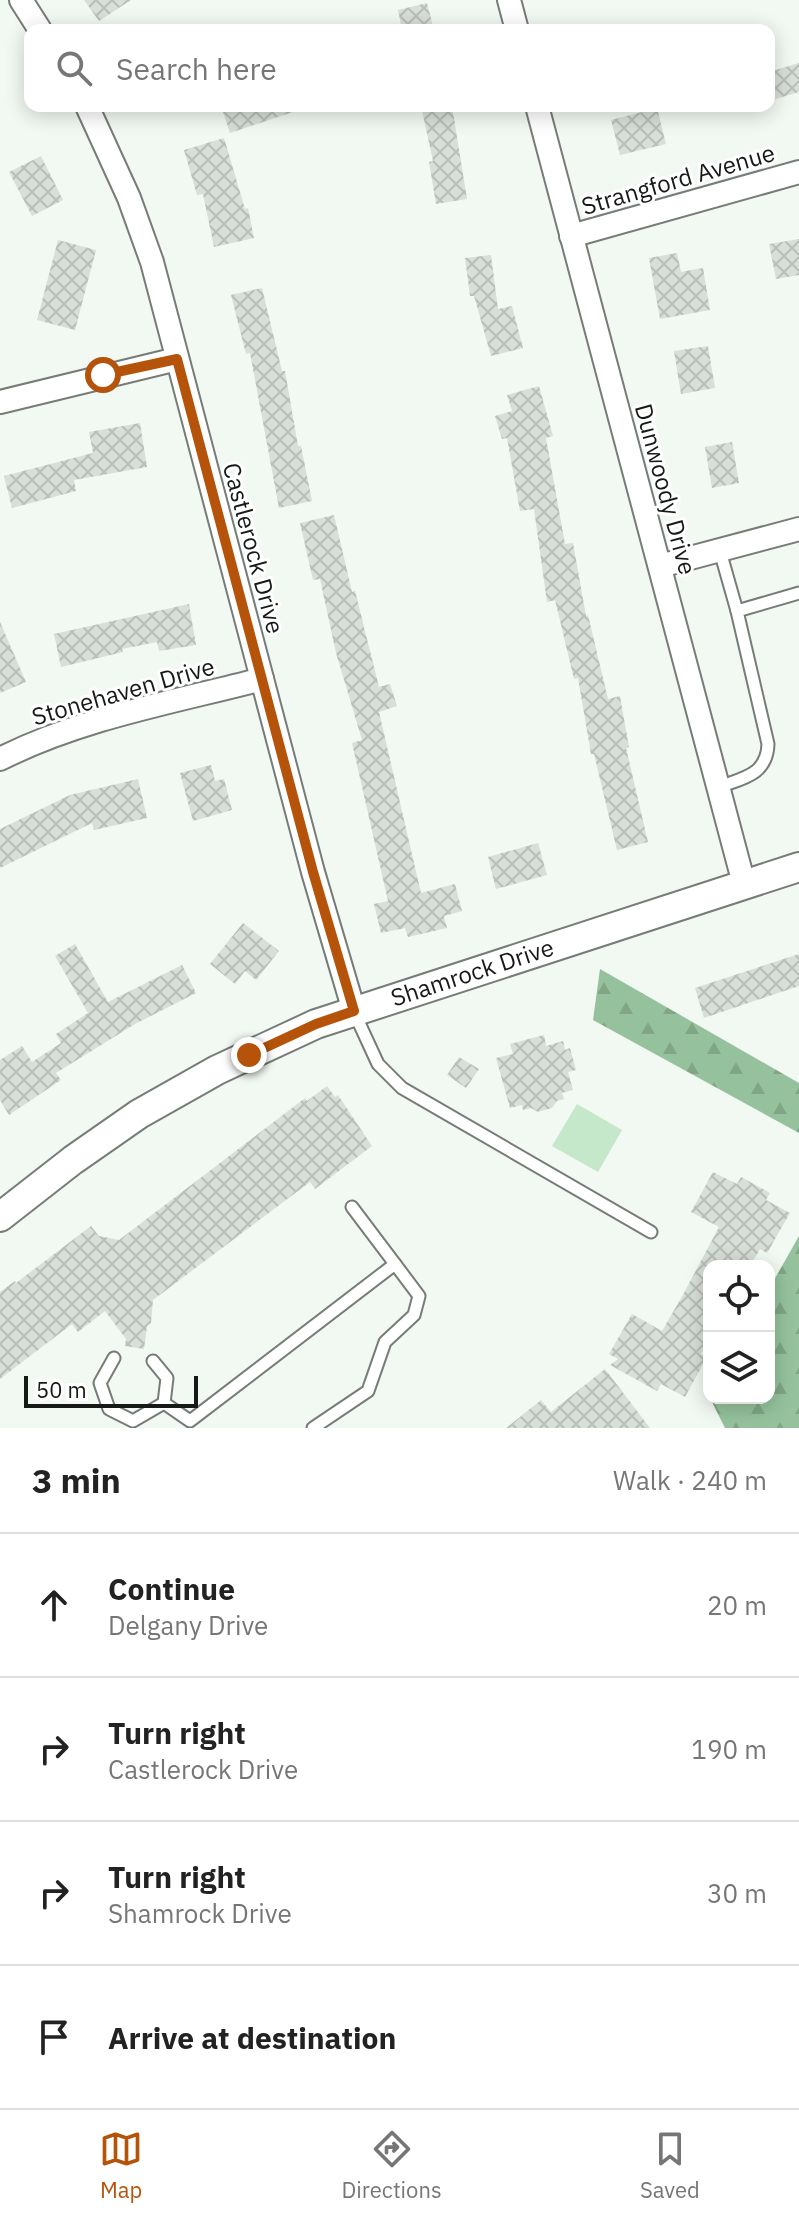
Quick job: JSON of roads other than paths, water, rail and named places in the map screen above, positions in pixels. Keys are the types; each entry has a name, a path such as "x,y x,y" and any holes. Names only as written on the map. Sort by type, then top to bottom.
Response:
{"street":[{"path":"21,0 36,24"},
{"path":"509,0 515,24"},
{"name":"Castlerock Drive","path":"90,112 114,162 152,262 354,1011"},
{"name":"Dunwoody Drive","path":"539,112 744,884"},
{"name":"Strangford Avenue","path":"571,236 799,172"},
{"path":"0,402 177,359"},
{"path":"660,566 799,529"},
{"name":"Stonehaven Drive","path":"0,759 86,724 262,679"},
{"name":"Shamrock Drive","path":"0,1217 73,1160 173,1093 316,1024 799,867"}],"lane":[{"path":"719,787 755,773 768,757 768,744 720,551"},
{"path":"737,611 799,593"},
{"path":"354,1011 378,1064 402,1088 651,1232"},
{"path":"313,1428 368,1391 385,1342 414,1315 419,1296 352,1207"},
{"path":"190,1421 395,1264"},
{"path":"114,1358 100,1383 109,1409 133,1421 164,1403"},
{"path":"153,1361 167,1378 164,1403"},
{"path":"164,1403 201,1428"}]}
